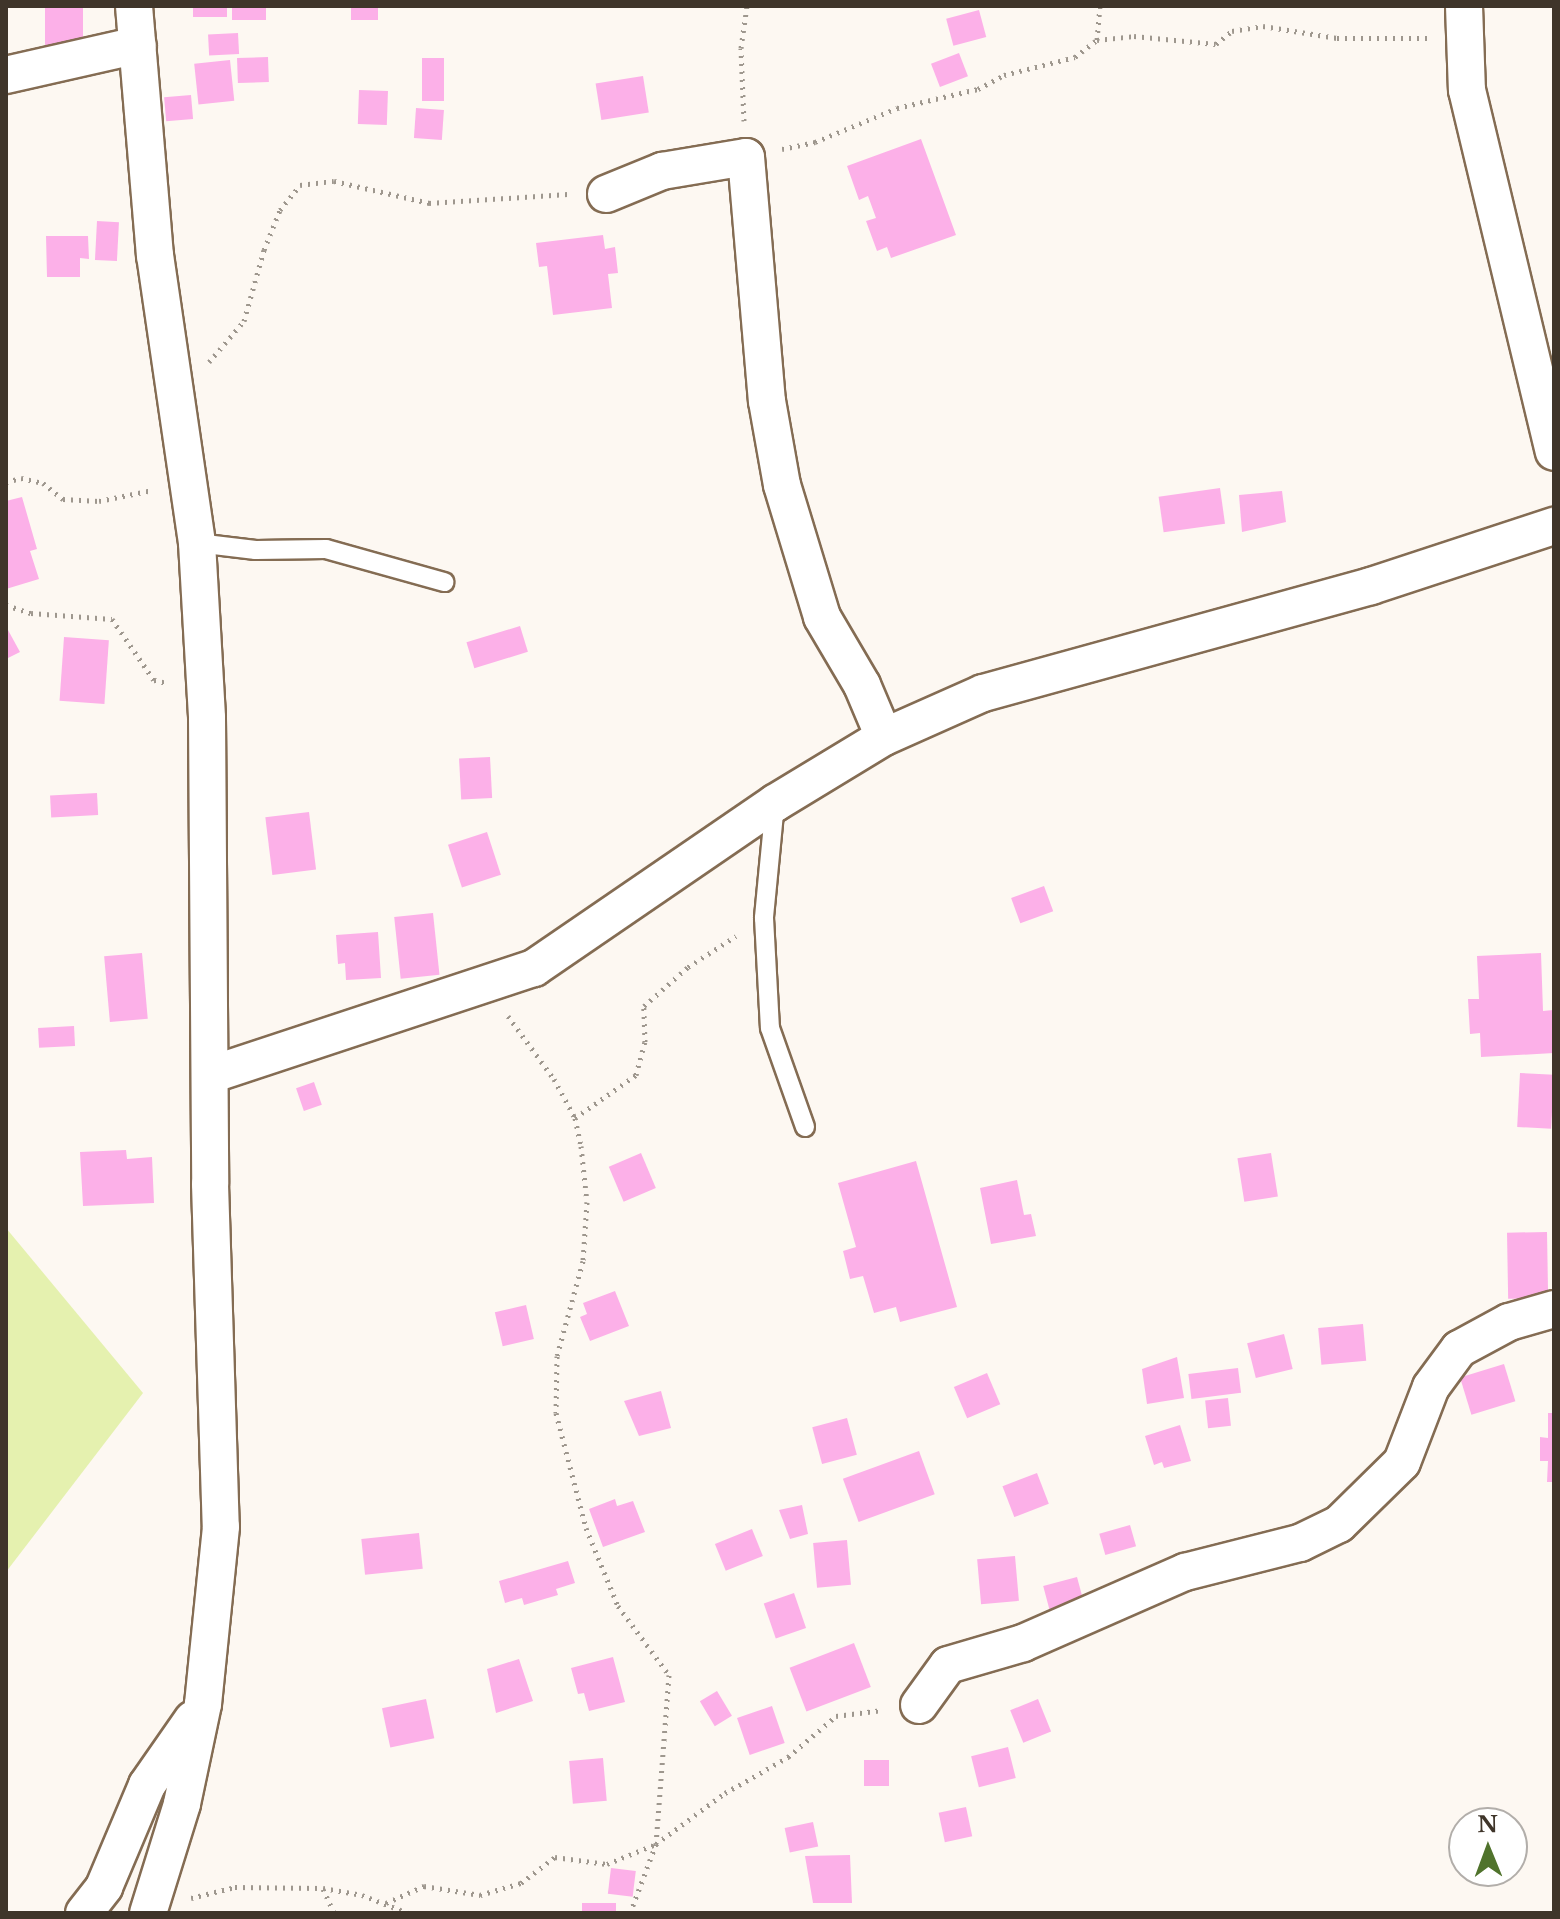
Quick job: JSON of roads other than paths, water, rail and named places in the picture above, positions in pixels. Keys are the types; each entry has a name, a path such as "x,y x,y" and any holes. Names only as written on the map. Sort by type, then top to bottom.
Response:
{"street":[{"path":"134,6 155,255 197,543 207,718 213,1074 210,1184 221,1527 203,1704 162,1908"},
{"path":"1464,21 1474,124 1554,452"},
{"path":"6,75 138,45"},
{"path":"606,194 662,171 746,157 767,401 782,485 822,617 862,685 884,737"},
{"path":"213,1074 534,968 775,803 884,737 983,693 1371,586 1554,526"},
{"path":"919,1705 948,1665 1023,1643 1185,1572 1300,1543 1339,1524 1402,1462 1431,1387 1459,1349 1509,1322 1554,1309"},
{"path":"84,1913 104,1887 147,1785 203,1704"}],"lane":[{"path":"197,543 256,550 326,549 444,582"},
{"path":"775,803 764,918 770,1028 805,1127"}]}
